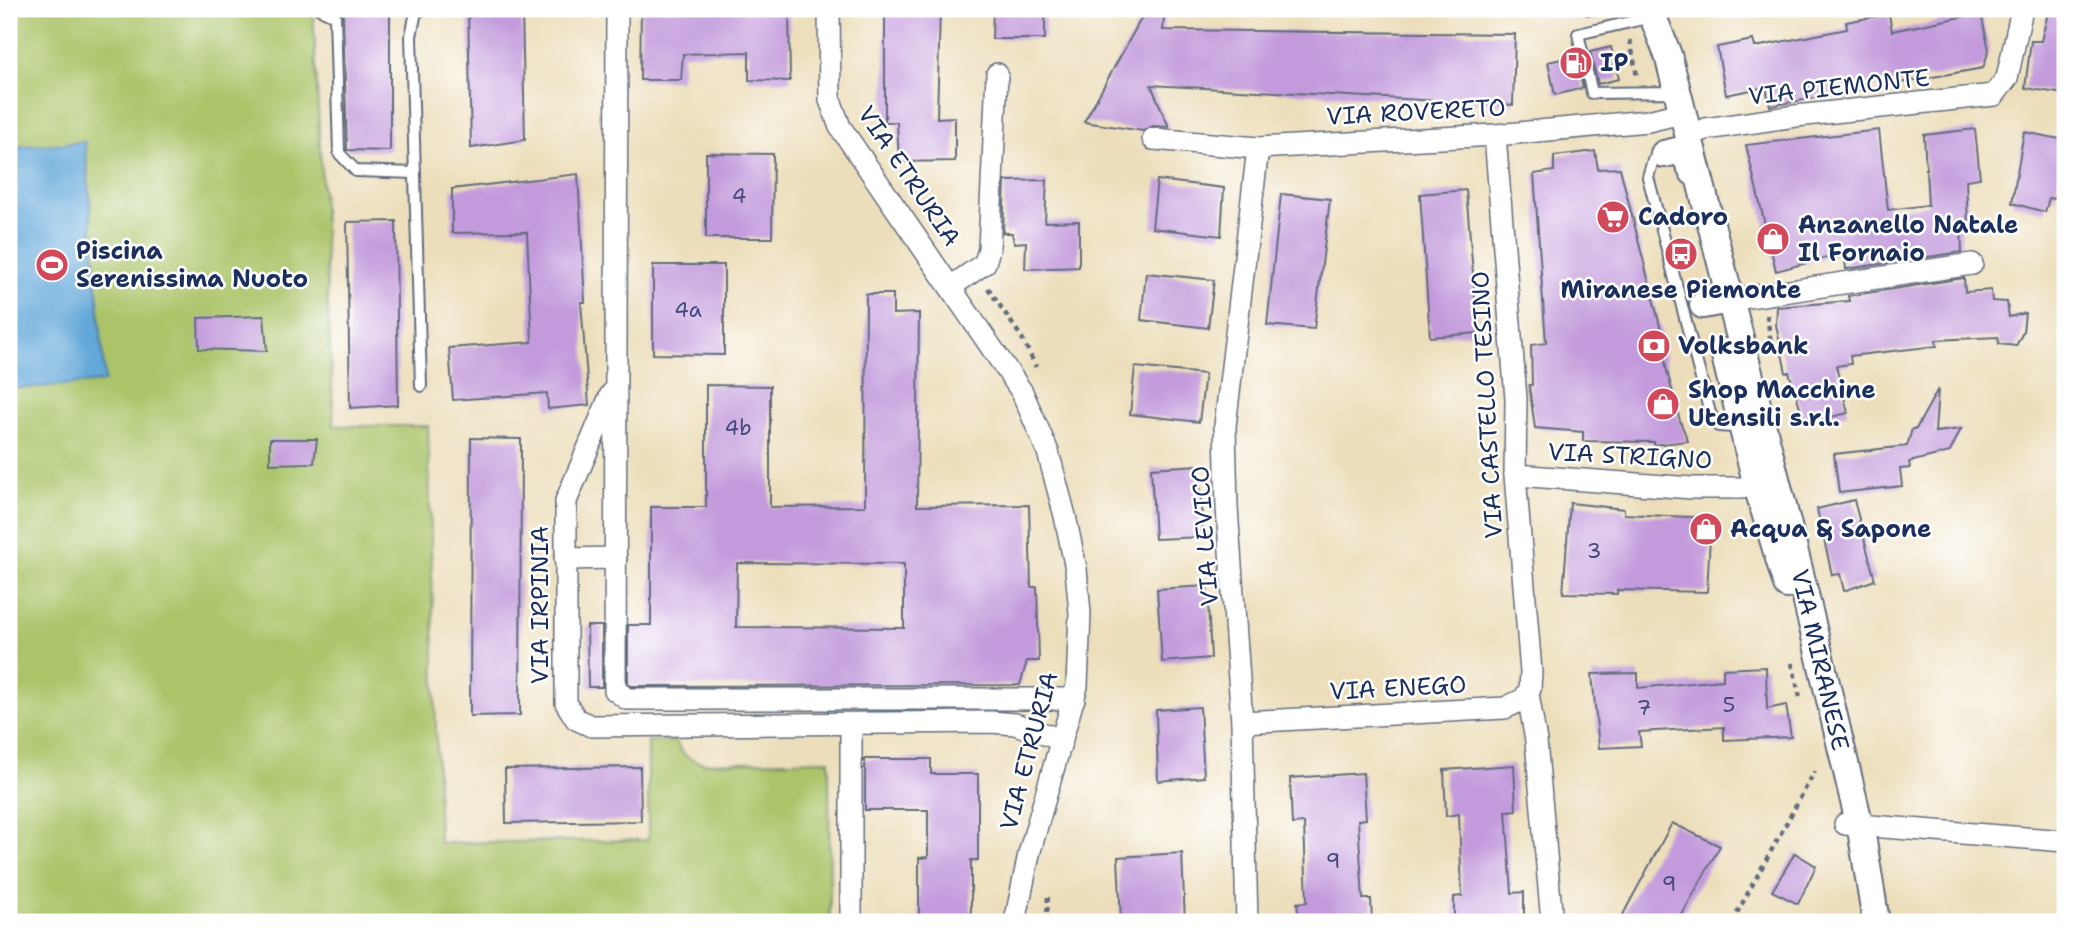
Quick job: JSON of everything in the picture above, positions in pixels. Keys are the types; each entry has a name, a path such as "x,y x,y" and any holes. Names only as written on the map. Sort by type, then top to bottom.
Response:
{"street":[{"name":"VIA IRPINIA","path":"617,9 616,383 566,501 566,703 576,719 592,726 1016,724 1062,740"},
{"name":"VIA ETRURIA","path":"829,9 830,100 840,127 952,286 1022,392 1048,452 1076,569 1079,658 1074,699 1029,854 1015,922"},
{"name":"VIA PIEMONTE","path":"1669,118 1706,129 1796,116 1979,99 1997,92 2010,67 2022,9"},
{"path":"1645,11 1707,303 1743,425 1764,474 1750,487"},
{"name":"VIA ETRURIA","path":"952,286 985,263 989,249 997,74"},
{"name":"VIA ROVERETO","path":"1153,139 1258,148 1495,135 1669,118"},
{"name":"VIA MIRANESE","path":"1669,118 1690,168 1697,176 1707,303 1753,391 1800,572 1852,824"},
{"name":"VIA CASTELLO TESINO","path":"1495,135 1516,399 1515,475 1531,672 1528,694"},
{"name":"VIA LEVICO","path":"1247,922 1242,722 1227,508 1225,426 1258,148"},
{"path":"1707,303 1972,264"},
{"path":"616,383 615,690 627,699 1074,699"},
{"path":"1743,425 1753,391"},
{"name":"VIA STRIGNO","path":"1515,475 1692,488 1750,487"},
{"path":"1750,487 1770,493 1787,551 1800,572"},
{"name":"VIA MIRANESE","path":"1750,487 1804,640 1874,913"},
{"path":"565,559 616,558"},
{"path":"1528,694 1536,741 1552,922"},
{"name":"VIA ENEGO","path":"1242,722 1478,710 1513,706 1528,694"},
{"path":"794,699 794,723"},
{"path":"851,724 851,922"},
{"path":"1852,824 2065,841"}],"lane":[{"path":"320,9 335,16 339,153 356,171 415,173"},
{"path":"421,386 411,23 416,12 424,9"},
{"path":"1588,9 1645,11"},
{"path":"1645,11 1626,23 1578,34 1592,93 1669,118"}],"path":[{"path":"1626,23 1669,118"},
{"path":"1732,922 1815,771"}],"green space":[{"path":"9,9 313,9 334,426 428,426 439,843 648,840 648,741 676,741 687,757 704,763 829,760 830,922 9,922"}],"water":[{"name":"Piscina Serenissima Nuoto","path":"85,142 105,382 9,389 9,147"}],"building":[{"path":"340,9 390,9 390,151 347,150 343,16"},
{"path":"468,9 522,9 525,140 471,148"},
{"path":"641,9 789,9 790,81 749,80 749,52 683,54 681,80 640,80"},
{"path":"885,9 940,9 937,118 955,117 955,161 899,162 897,122 885,122"},
{"path":"993,9 1045,9 1045,39 992,39"},
{"path":"1143,9 1165,9 1163,30 1515,34 1513,105 1151,85 1169,127 1153,126 1143,131 1084,122 1142,17"},
{"path":"2049,9 2065,9 2065,94 2025,88 2031,41 2041,41"},
{"path":"1981,13 1989,50 1983,68 1770,106 1766,87 1726,95 1717,47 1753,40 1755,47 1847,29 1846,22 1889,14 1892,31"},
{"path":"1611,47 1619,79 1598,84 1590,52"},
{"path":"1575,56 1583,88 1555,95 1548,62"},
{"path":"1975,129 1980,178 1966,180 1968,223 1961,226 1962,252 1846,269 1844,253 1776,271 1746,145 1879,130 1888,210 1928,205 1924,135"},
{"path":"2024,132 2065,140 2055,199 2049,198 2045,212 2012,203"},
{"path":"1595,151 1598,169 1620,168 1661,330 1666,367 1688,441 1654,445 1654,442 1583,441 1583,432 1535,428 1529,385 1532,385 1531,345 1546,343 1534,174 1554,171 1554,156"},
{"path":"706,153 773,154 772,238 706,238"},
{"path":"578,174 585,302 581,302 589,405 548,409 547,393 453,400 449,348 532,342 527,232 452,233 452,189"},
{"path":"1047,180 1045,222 1079,221 1079,267 1025,269 1026,242 1014,243 1012,233 1003,233 1005,181"},
{"path":"1157,180 1224,188 1221,236 1152,228"},
{"path":"1466,190 1478,333 1430,337 1420,194"},
{"path":"1281,194 1330,199 1314,329 1267,325"},
{"path":"396,221 398,405 350,408 347,222"},
{"path":"653,265 724,265 724,355 653,354"},
{"path":"1146,273 1214,280 1208,328 1141,320"},
{"path":"1964,278 1965,292 1991,290 1992,301 2007,302 2009,317 2025,313 2023,332 2016,346 1999,344 1998,337 1936,340 1937,346 1850,356 1851,364 1836,366 1848,413 1805,423 1789,372 1786,373 1776,325 1777,307 1849,301 1848,296"},
{"path":"866,294 893,294 893,314 919,313 917,506 1029,505 1031,587 1037,587 1039,661 1027,661 1020,685 631,686 628,683 628,625 651,625 651,507 706,507 706,385 770,386 770,507 865,506","holes":["737,563 904,564 904,628 736,627"]},
{"path":"264,316 267,351 199,349 198,318"},
{"path":"1135,367 1205,374 1199,422 1130,414"},
{"path":"1938,389 1935,432 1961,429 1950,452 1909,462 1910,468 1900,469 1902,486 1839,493 1834,454 1907,446 1912,429 1916,429"},
{"path":"471,438 521,439 520,715 470,716"},
{"path":"270,439 317,439 314,463 270,464"},
{"path":"1199,465 1203,537 1155,539 1151,468"},
{"path":"1854,500 1875,580 1844,591 1840,574 1832,575 1817,509"},
{"path":"1570,503 1624,509 1624,514 1711,518 1707,592 1617,590 1617,594 1563,593"},
{"path":"1207,586 1211,658 1162,662 1157,589"},
{"path":"587,626 602,626 602,687 588,687"},
{"path":"1766,667 1767,709 1786,705 1791,737 1724,740 1724,727 1639,732 1641,746 1599,748 1592,674 1638,673 1638,688 1723,680 1723,669"},
{"path":"1200,707 1204,777 1158,781 1156,710"},
{"path":"865,759 931,759 931,774 978,774 978,860 971,860 971,922 919,922 919,858 928,857 928,810 865,810"},
{"path":"1514,765 1516,810 1506,811 1512,893 1524,892 1524,922 1454,922 1454,897 1462,896 1459,814 1446,816 1444,770"},
{"path":"640,767 641,821 506,823 505,769"},
{"path":"1363,773 1366,819 1358,820 1363,899 1371,899 1372,922 1299,922 1297,903 1307,902 1304,823 1292,824 1290,778"},
{"path":"1672,823 1720,846 1678,922 1619,922"},
{"path":"1182,853 1185,922 1121,922 1118,857"},
{"path":"1795,853 1816,866 1798,904 1772,891"}],"place":[{"name":"IP","path":"1576,63"},
{"name":"Cadoro","path":"1613,217"},
{"name":"Anzanello Natale Il Fornaio","path":"1773,239"},
{"name":"Miranese Piemonte","path":"1681,254"},
{"name":"Piscina Serenissima Nuoto","path":"52,265"},
{"name":"Volksbank","path":"1654,346"},
{"name":"Shop Macchine Utensili s.r.l.","path":"1663,404"},
{"name":"Acqua & Sapone","path":"1706,529"}]}
